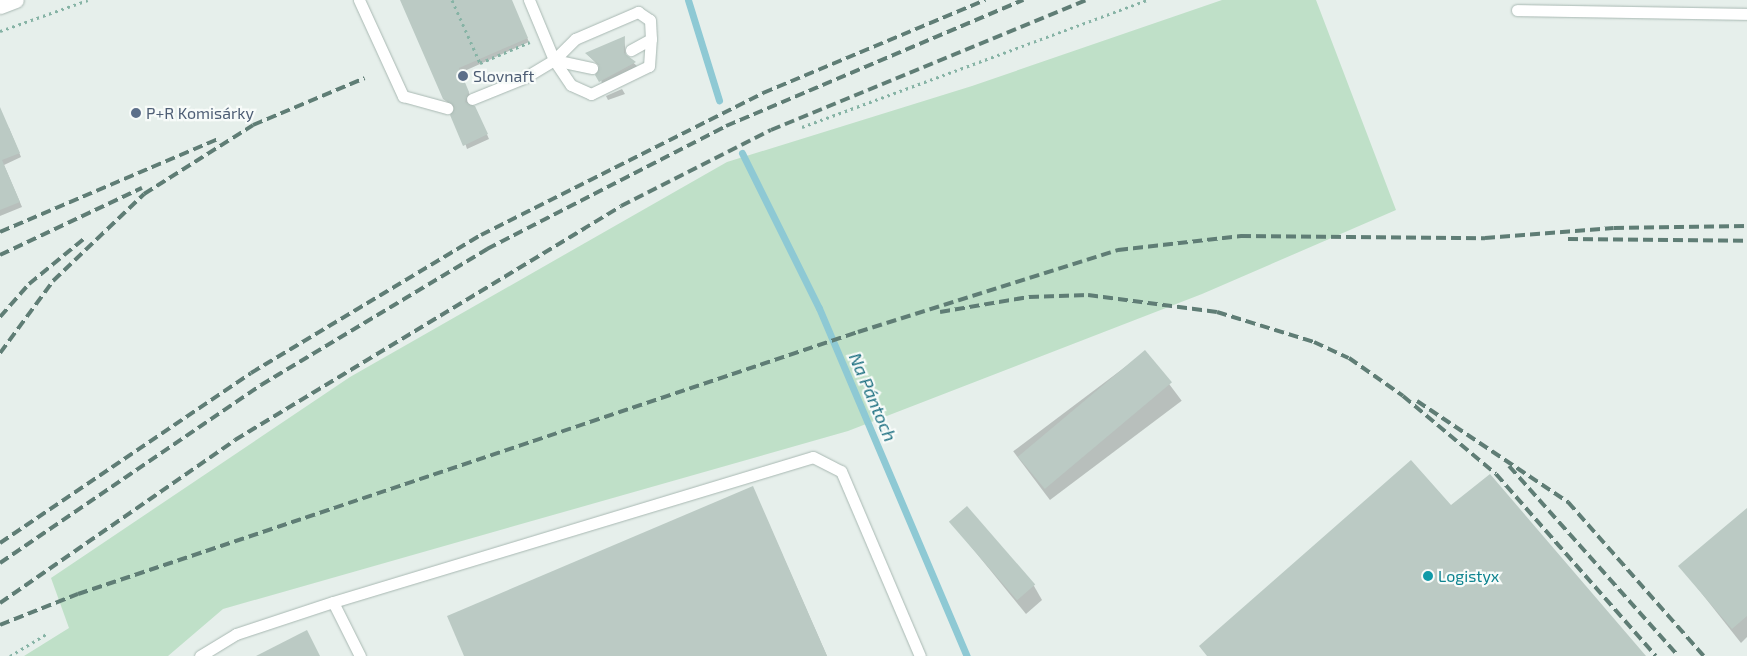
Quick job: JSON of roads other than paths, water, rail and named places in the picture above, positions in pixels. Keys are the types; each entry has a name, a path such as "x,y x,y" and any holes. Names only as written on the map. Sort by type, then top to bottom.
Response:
{"main road":[{"path":"0,6 16,0"}],"lane":[{"path":"359,0 403,96 447,108"},
{"path":"472,99 524,78 554,60 575,39 638,12 650,20 649,66 591,94 570,86 554,60 529,0"},
{"path":"1517,10 1747,14"},
{"path":"631,50 651,38"},
{"path":"554,60 592,68"},
{"path":"200,656 236,634 333,602 813,457 840,470 920,656"},
{"path":"333,602 360,656"}],"waterway":[{"name":"Na Pántoch","path":"688,0 719,100"},
{"name":"Na Pántoch","path":"742,153 819,308 967,656"}],"railway":[{"path":"0,543 251,373 481,235 763,93 985,0"},
{"path":"0,563 261,385 487,249 726,126 1023,0"},
{"path":"0,603 235,440 621,206 771,130 1087,0"},
{"path":"0,353 53,281 144,194 253,125 365,78"},
{"path":"0,232 218,139"},
{"path":"0,255 142,188"},
{"path":"0,625 78,594 858,332 1118,250 1241,236 1485,238 1614,228 1747,226"},
{"path":"0,317 29,284 86,237"},
{"path":"1568,239 1747,241"},
{"path":"940,312 1029,297 1088,295 1217,312 1314,342 1349,358 1403,396 1496,474 1656,656"},
{"path":"1417,401 1568,502 1704,656"},
{"path":"1509,466 1678,656"}],"place":[{"name":"Slovnaft","path":"463,76"},
{"name":"P+R Komisárky","path":"136,113"},
{"name":"Logistyx","path":"1428,576"}]}
